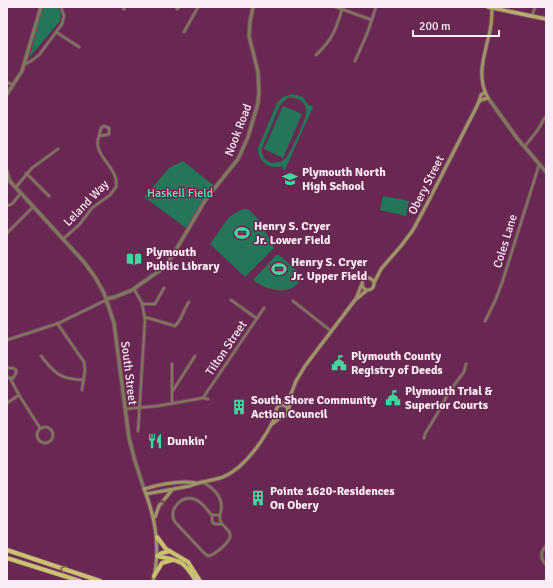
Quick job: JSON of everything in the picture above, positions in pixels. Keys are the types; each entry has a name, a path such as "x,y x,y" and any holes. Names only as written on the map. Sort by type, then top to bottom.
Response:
{"highway":[{"path":"157,536 162,545 188,562 200,581"},
{"path":"7,550 100,581"},
{"path":"157,556 170,551"},
{"path":"157,556 176,560 187,567 196,581"},
{"path":"7,558 80,581"},
{"path":"153,579 163,562 176,560"}],"main road":[{"path":"478,104 481,100 488,98 482,81 481,70 490,33 491,7 546,19"},
{"name":"Obery Street","path":"355,300 363,280 370,278 381,269 401,246 414,227 430,199 478,104 481,95 485,92"},
{"name":"Obery Street","path":"271,425 281,417 287,416 291,394 296,381 305,366 355,300 366,290 372,289 381,269"},
{"path":"370,278 374,283"},
{"path":"361,286 366,290"},
{"name":"Obery Street","path":"146,494 190,486 196,483 223,477 235,470 249,456 271,425 277,408 285,402 291,394"},
{"path":"281,405 285,405 289,410"},
{"path":"276,413 281,417"},
{"name":"Obery Street","path":"144,488 171,482 196,483"},
{"name":"South Street","path":"144,488 154,519 157,536 157,556 153,579"},
{"path":"154,519 159,506 173,489"}],"street":[{"path":"7,94 22,71 41,7"},
{"path":"24,65 39,55 62,24 64,19 61,7"},
{"path":"184,32 198,7"},
{"name":"Nook Road","path":"106,299 115,298 134,289 154,276 166,265 176,251 206,199 237,161 244,146 258,103 258,72 249,36 253,7"},
{"path":"336,7 372,20"},
{"path":"355,60 364,43 376,7"},
{"path":"532,16 535,7"},
{"path":"316,55 328,43 333,35 342,9"},
{"path":"56,32 79,47"},
{"path":"7,82 14,85"},
{"path":"488,98 524,147 546,172"},
{"path":"524,147 546,116"},
{"path":"104,126 109,128 109,134 99,136 101,128 104,126"},
{"name":"Leland Way","path":"63,239 76,228 92,208 112,194 116,187 117,181 115,174 98,150 99,136"},
{"path":"16,187 26,174 58,149"},
{"name":"Coles Lane","path":"485,321 502,283 540,165"},
{"name":"South Street","path":"7,170 8,179 92,272 106,299 114,325 131,445 144,488"},
{"path":"26,174 49,196"},
{"path":"7,206 13,203 21,193"},
{"path":"7,233 34,207"},
{"path":"142,304 155,304 164,288"},
{"path":"134,289 142,304 145,317 138,431"},
{"path":"7,340 57,323 106,299"},
{"path":"232,300 257,318"},
{"path":"293,301 331,332"},
{"path":"145,317 175,326 180,320 185,307 189,302"},
{"name":"Tilton Street","path":"203,398 264,308"},
{"path":"57,323 84,362 85,370 82,390"},
{"path":"41,356 60,376 68,379 84,380"},
{"path":"172,392 195,356"},
{"path":"172,364 172,404"},
{"path":"424,438 448,393 464,372 466,364"},
{"path":"7,368 13,368 16,372 15,377 8,378 40,428"},
{"path":"7,403 19,395"},
{"path":"125,409 172,404 203,398 208,400"},
{"path":"45,427 50,429 52,436 50,441 43,442 38,440 37,432 40,428 45,427"},
{"path":"202,482 212,489 220,499 222,505 220,515 221,524 230,533 226,543 218,551 208,556 202,552 174,522 174,510 183,499 189,498 195,499 201,503 212,515 213,523 221,524"},
{"path":"212,515 220,515"},
{"path":"546,546 541,557 546,565"}],"green space":[{"path":"43,7 58,7 61,13 60,21 29,58"},
{"path":"292,94 303,97 309,106 310,105 313,107 285,170 282,168 283,166 273,167 265,164 258,153 258,148 277,103 283,97","holes":["288,98 299,99 304,104 306,110 305,118 287,157 281,162 272,163 264,158 262,148 280,105"]},
{"path":"283,106 302,114 283,158 264,149"},
{"name":"Haskell Field","path":"183,161 213,185 186,228 144,197 169,168"},
{"path":"383,196 409,201 406,216 380,210"},
{"name":"Henry S. Cryer Jr. Lower Field","path":"242,209 248,209 260,221 274,248 245,277 210,244 229,217"},
{"name":"Henry S. Cryer Jr. Upper Field","path":"276,255 279,255 303,276 298,283 286,290 266,287 253,280"}],"place":[{"name":"Plymouth North High School","path":"290,179"},
{"name":"Henry S. Cryer Jr. Lower Field","path":"242,233"},
{"name":"Plymouth Public Library","path":"134,259"},
{"name":"Henry S. Cryer Jr. Upper Field","path":"279,269"},
{"name":"Plymouth County Registry of Deeds","path":"339,363"},
{"name":"Plymouth Trial & Superior Courts","path":"393,398"},
{"name":"South Shore Community Action Council","path":"239,407"},
{"name":"Dunkin'","path":"155,441"},
{"name":"Pointe 1620-Residences On Obery","path":"258,498"}]}
